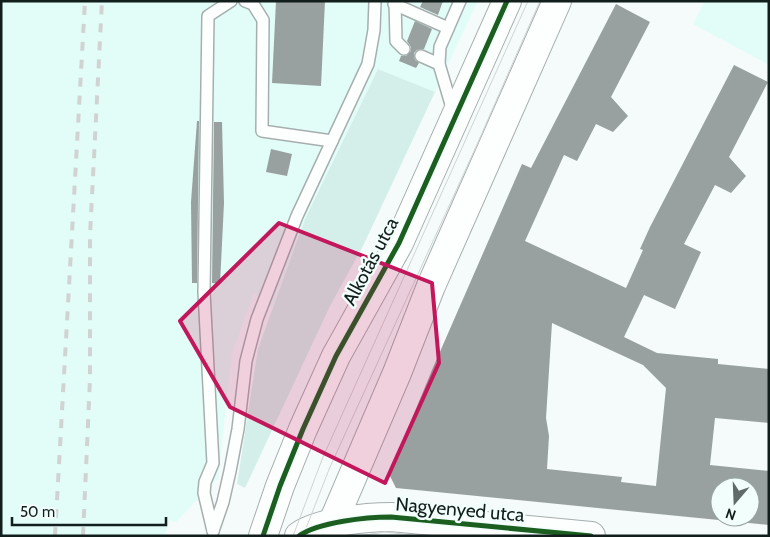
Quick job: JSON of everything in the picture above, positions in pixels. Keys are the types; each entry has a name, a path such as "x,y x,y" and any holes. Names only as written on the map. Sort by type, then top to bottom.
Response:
{"main road":[{"name":"Alkotás utca","path":"263,536 294,450 332,366 399,242 507,1"},
{"path":"330,530 397,373 431,286 557,1"},
{"name":"Nagyenyed utca","path":"299,536 305,531 330,530 372,517 391,517 591,536"}],"lane":[{"path":"213,534 204,493 205,482 213,463 204,292 208,16 232,1"},
{"path":"245,1 253,4 263,20 262,131 332,141"},
{"path":"213,534 230,472 238,429 246,361 257,319 297,216 368,64 374,30 375,1"},
{"path":"456,118 439,64 440,47 460,1"},
{"path":"404,49 396,41 394,2 448,28"},
{"path":"421,56 439,64"}],"highlighted area":[{"path":"279,223 432,283 439,363 385,483 230,407 180,321"}],"shaded area":[{"path":"1,1 478,1 435,92 378,69 305,219 272,308 254,293 232,353 218,478 176,522 170,520 164,536 1,536"},
{"path":"705,1 769,1 769,65 693,24"},
{"path":"378,69 435,92 363,246 330,306 245,488 237,484 258,349 305,219"}],"building":[{"path":"276,1 325,1 321,86 272,83"},
{"path":"423,1 443,1 438,15 420,7"},
{"path":"616,4 650,22 611,97 628,116 613,132 596,124 577,161 564,155 525,241 626,288 643,250 640,249 650,227 734,65 768,82 729,157 746,176 731,193 715,185 684,244 701,252 675,309 644,295 624,337 657,353 718,359 718,364 769,369 769,423 715,418 710,465 769,471 769,525 760,524 760,477 710,477 710,519 396,488 389,474 522,164 531,168","holes":["552,323 643,365 666,388 656,486 621,482 622,477 547,469 549,436 546,418"]},
{"path":"415,21 432,29 424,49 417,50 414,53 415,60 419,63 416,68 399,61 401,56 406,56 411,51 407,41"},
{"path":"197,121 199,121 197,283 192,283 191,202"},
{"path":"214,122 222,122 224,203 220,284 212,283"},
{"path":"271,149 292,154 287,176 266,172"}],"tram line":[{"path":"293,536 323,457 528,1"},
{"path":"303,536 330,467 475,149 540,1"},
{"path":"358,536 385,532 421,536"}],"railway":[{"path":"55,536 85,1"},
{"path":"83,536 90,379 90,235 102,1"}],"cycle path":[{"path":"263,536 280,486 303,429 336,356 399,243 507,1"},
{"path":"299,536 307,531 330,524 356,519 391,517 591,536"}]}
